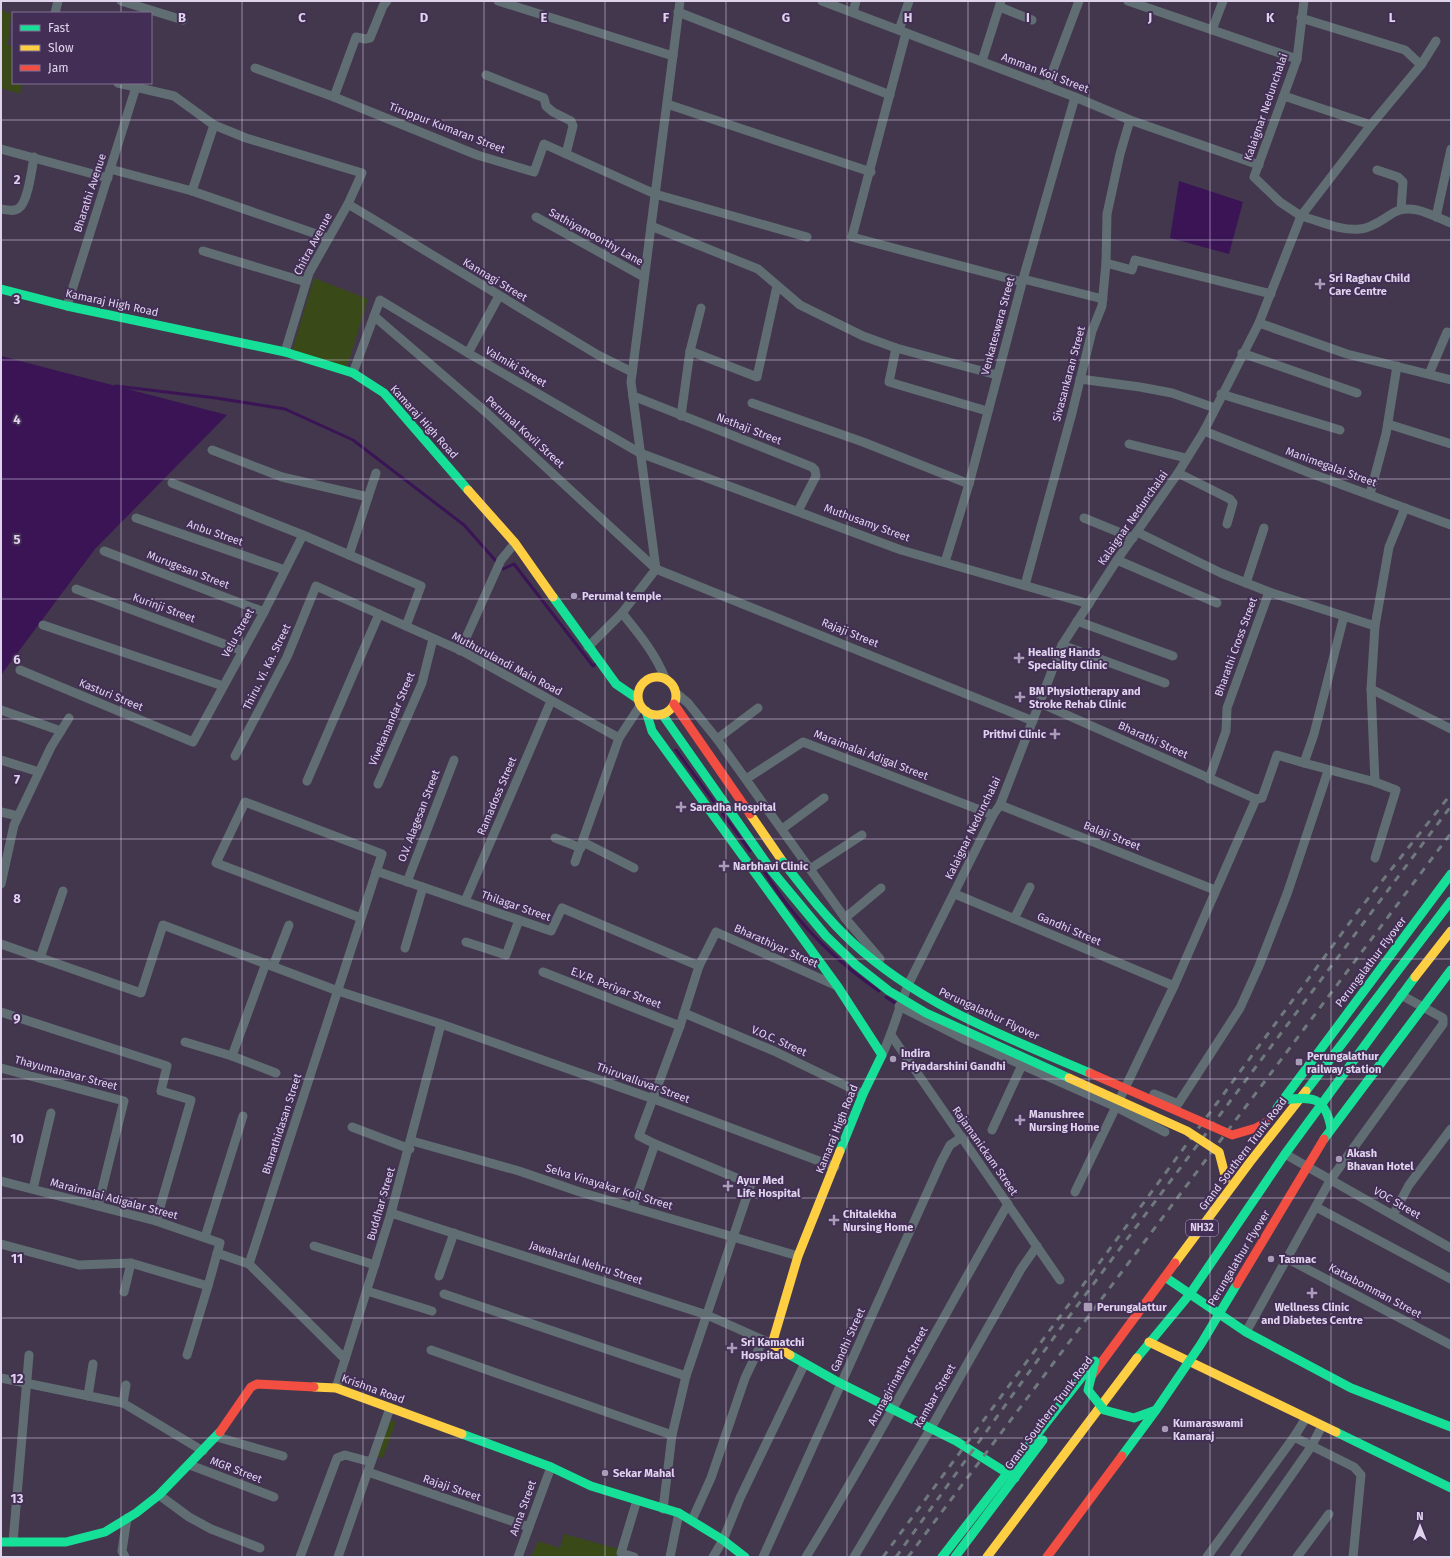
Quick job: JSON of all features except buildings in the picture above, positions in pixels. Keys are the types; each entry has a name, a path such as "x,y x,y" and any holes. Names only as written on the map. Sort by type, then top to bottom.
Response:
{"main road":[{"name":"Kamaraj High Road","path":"1,289 67,306 285,352 353,373 384,393 515,543 598,661 616,684 641,705"},
{"path":"641,705 656,715 669,711 674,704 676,693 672,684 664,678 655,676 643,682 639,687 641,705 652,731 838,987 882,1055"},
{"name":"Perungalathur Flyover","path":"674,704 783,862 809,896 837,928 866,954 899,979 934,1002 971,1021 1232,1135 1256,1128 1267,1122"},
{"path":"662,714 796,904 825,936 857,965 889,991 926,1013 1187,1131 1219,1152 1226,1179"},
{"name":"Perungalathur Flyover","path":"942,1557 1094,1361 1283,1100 1451,874"},
{"name":"Grand Southern Trunk Road","path":"955,1557 1166,1277 1250,1162 1357,1026 1401,965 1451,901"},
{"name":"NH32","path":"987,1557 1149,1342 1190,1294 1285,1154 1401,995 1451,931"},
{"name":"Perungalathur Flyover","path":"1047,1557 1156,1410 1201,1344 1332,1128 1451,970"},
{"name":"Kamaraj High Road","path":"772,1344 798,1256 863,1094 882,1055"},
{"path":"1283,1100 1306,1097 1318,1100 1329,1113 1332,1128"},
{"path":"1166,1277 1246,1332 1351,1388 1451,1427"},
{"path":"1149,1342 1451,1488"},
{"path":"772,1344 804,1365 949,1436 1015,1478"},
{"path":"1094,1361 1088,1390 1104,1410 1134,1418 1156,1410"},
{"name":"Krishna Road","path":"1,1542 66,1542 106,1532 159,1495 190,1465 217,1437 246,1393 257,1384 336,1388 551,1467 591,1486 680,1513 723,1540 745,1557"}],"street":[{"path":"55,12 58,1"},
{"path":"121,1 184,20"},
{"path":"334,97 356,37 365,40 370,38 383,6 387,1"},
{"path":"498,1 673,56"},
{"path":"588,647 622,613 656,569 631,382 680,1"},
{"name":"Amman Koil Street","path":"822,1 1047,86 1130,120 1260,165"},
{"path":"854,12 856,1"},
{"path":"909,1 890,95 871,172 852,237 1022,281 1103,299"},
{"path":"1047,86 1079,1"},
{"path":"1128,1 1142,3 1212,30 1297,59"},
{"path":"1212,30 1223,1"},
{"name":"Kalaignar Nedunchalai","path":"882,1055 891,1035 899,1006 909,983 993,815 1000,805 1062,645 1117,560 1178,473 1204,431 1221,394 1259,323 1271,294 1301,216 1280,202 1254,177 1260,165 1297,59 1304,1"},
{"path":"982,61 1001,4 1032,20"},
{"path":"678,12 890,95"},
{"path":"1301,18 1405,50 1421,65"},
{"path":"1436,41 1421,65 1371,125 1301,216 1345,229 1362,229 1381,221 1401,209 1417,209 1451,222"},
{"name":"Tiruppur Kumaran Street","path":"256,68 334,97 477,155 534,172 544,144 655,194 807,236"},
{"path":"486,75 544,98 546,106 553,112 570,121 573,126 566,154"},
{"path":"122,84 174,96 214,125 192,191"},
{"name":"Bharathi Avenue","path":"67,306 136,87"},
{"path":"1284,96 1371,125"},
{"name":"Venkateswara Street","path":"945,562 969,484 1022,281 1075,97"},
{"path":"667,104 871,172"},
{"name":"Sivasankaran Street","path":"1025,585 1092,331 1102,306 1106,263 1107,214 1120,154 1130,120"},
{"name":"Chitra Avenue","path":"214,125 246,138 362,173 348,204 328,238 306,282 285,352"},
{"path":"1,149 109,174 192,191 328,238"},
{"path":"1436,217 1451,149"},
{"path":"1,209 15,211 20,208 25,200 34,157"},
{"path":"1377,170 1398,177 1403,182 1401,209"},
{"name":"Kannagi Street","path":"348,204 598,355 632,372"},
{"name":"Sathiyamoorthy Lane","path":"536,217 644,277"},
{"path":"651,226 758,269 800,305 863,336 896,348 998,375"},
{"path":"203,250 306,282"},
{"path":"1106,263 1132,270 1135,260 1271,294"},
{"path":"690,351 757,377 777,286"},
{"path":"468,353 499,296"},
{"name":"Valmiki Street","path":"374,316 380,300 640,453"},
{"path":"681,416 690,351 701,308"},
{"path":"353,373 374,316"},
{"name":"Perumal Kovil Street","path":"374,316 488,414 656,569"},
{"path":"1259,323 1347,354 1451,380"},
{"path":"1429,374 1447,332"},
{"path":"896,348 889,382 987,411"},
{"path":"1242,353 1357,393"},
{"path":"1370,494 1388,424 1397,366"},
{"path":"1080,379 1172,393 1215,408"},
{"path":"1221,394 1340,430"},
{"name":"Nethaji Street","path":"633,396 812,467 815,470 816,476 798,511"},
{"path":"752,402 863,442 969,484"},
{"path":"1388,424 1451,444"},
{"name":"Manimegalai Street","path":"1204,431 1310,473 1450,524"},
{"path":"1129,444 1186,458"},
{"path":"212,450 282,477 368,497"},
{"name":"Muthusamy Street","path":"640,453 901,550 1089,604"},
{"path":"349,555 376,473"},
{"path":"1178,473 1230,499 1233,503 1227,524"},
{"path":"172,483 421,586 406,626"},
{"path":"1375,782 1371,688 1375,626 1389,547 1405,508"},
{"path":"1450,524 1451,514"},
{"name":"Anbu Street","path":"136,518 285,570"},
{"path":"1084,518 1135,535 1269,592 1375,626"},
{"path":"1246,583 1264,528"},
{"name":"Velu Street","path":"193,742 264,612 303,536"},
{"path":"460,650 501,560 515,543"},
{"name":"Murugesan Street","path":"104,551 264,612"},
{"path":"1117,560 1217,603"},
{"name":"Rajaji Street","path":"656,569 1033,721"},
{"name":"Muthurulandi Main Road","path":"316,586 460,650 619,738"},
{"name":"Thiru. Vi. Ka. Street","path":"235,756 287,657 316,586"},
{"name":"Kurinji Street","path":"76,589 243,651"},
{"name":"Bharathi Cross Street","path":"1209,779 1226,731 1227,708 1269,592"},
{"path":"622,613 654,655 664,678"},
{"path":"307,781 379,614"},
{"path":"1304,764 1314,734 1344,616"},
{"path":"1077,621 1173,656"},
{"path":"44,625 223,686"},
{"name":"Vivekanandar Street","path":"378,784 422,683 433,639"},
{"path":"1062,645 1165,684"},
{"name":"Kasturi Street","path":"20,670 193,742"},
{"path":"1371,688 1451,729"},
{"path":"676,693 688,703 717,739 845,918 877,958 909,983 935,1000 1127,1084 1178,1104 1240,1008 1260,966 1287,894 1328,771"},
{"name":"Ramadoss Street","path":"465,902 551,701"},
{"name":"Bharathi Street","path":"1040,703 1256,799"},
{"path":"575,862 619,738 641,705"},
{"path":"717,739 758,708"},
{"path":"1,710 61,731"},
{"path":"1,884 3,859 18,816 39,772 69,718"},
{"name":"Maraimalai Adigal Street","path":"746,779 803,742 993,815"},
{"path":"1075,1192 1174,986 1256,799 1261,799 1277,755 1328,771 1394,788 1397,792 1375,858"},
{"path":"1,760 39,772"},
{"name":"O.V. Alagesan Street","path":"407,882 454,760"},
{"path":"782,829 824,798"},
{"name":"Bharathidasan Street","path":"249,1264 362,918 382,854 245,802 216,863 362,918"},
{"name":"Balaji Street","path":"1000,805 1215,890"},
{"path":"1,812 18,816"},
{"path":"810,869 862,836"},
{"path":"555,838 582,845 634,868"},
{"name":"Thilagar Street","path":"376,871 552,931 562,908 698,966"},
{"path":"405,948 423,887"},
{"path":"845,918 881,888"},
{"path":"1014,919 1030,888"},
{"path":"1,944 40,958 63,891"},
{"name":"Gandhi Street","path":"954,894 1174,986"},
{"path":"466,942 506,955 519,920"},
{"name":"Thiruvalluvar Street","path":"40,958 141,993 163,925 338,991 441,1024 652,1099 835,1167"},
{"path":"232,1056 269,964 289,925"},
{"name":"Bharathiyar Street","path":"698,966 716,932 838,987"},
{"path":"663,1509 672,1435 686,1376 751,1184 639,1136 680,1026 698,966"},
{"name":"E.V.R. Periyar Street","path":"543,972 680,1026"},
{"path":"1246,1332 1288,1259 1331,1179 1443,1024 1443,1018 1401,995"},
{"path":"899,1006 964,1039 1116,1107 1165,1132"},
{"path":"1,1012 167,1066 161,1091 191,1100 156,1221"},
{"name":"V.O.C. Street","path":"684,1013 774,1051 863,1094"},
{"name":"Buddhar Street","path":"336,1388 411,1145 441,1024"},
{"name":"Rajamanickam Street","path":"891,1035 1060,1280"},
{"path":"184,1042 232,1056 276,1073"},
{"path":"992,1130 1022,1065"},
{"name":"Thayumanavar Street","path":"1,1068 124,1101 98,1206"},
{"path":"33,1189 51,1113"},
{"path":"205,1237 243,1116"},
{"name":"Selva Vinayakar Koil Street","path":"352,1127 411,1145 519,1171 580,1192 798,1256"},
{"path":"1393,1215 1409,1185 1449,1133"},
{"name":"Gandhi Street","path":"763,1557 941,1162 950,1145 962,1137"},
{"path":"633,1207 655,1144"},
{"name":"VOC Street","path":"1285,1154 1451,1248"},
{"name":"Maraimalai Adigalar Street","path":"1,1181 156,1221 205,1237 220,1243 218,1253"},
{"name":"Arunagirinathar Street","path":"806,1557 843,1497 1008,1204"},
{"path":"1316,1207 1451,1278"},
{"name":"Jawaharlal Nehru Street","path":"391,1213 707,1315 772,1344"},
{"path":"440,1276 454,1233"},
{"path":"1,1244 79,1265 131,1263 208,1286"},
{"path":"314,1246 375,1265"},
{"name":"Kambar Street","path":"854,1557 931,1428 1021,1269 1037,1246"},
{"path":"187,1355 218,1253 249,1264 345,1359"},
{"name":"Kattabomman Street","path":"1288,1259 1451,1345"},
{"path":"124,1292 131,1263"},
{"path":"367,1291 432,1311"},
{"path":"444,1294 686,1376"},
{"path":"692,1520 711,1478 745,1378 763,1340"},
{"path":"431,1350 672,1435"},
{"path":"13,1542 29,1355"},
{"path":"88,1396 93,1364"},
{"path":"714,1557 723,1540 740,1498 804,1365"},
{"path":"1,1378 123,1403 202,1451"},
{"path":"123,1403 126,1384"},
{"path":"338,1557 390,1408"},
{"path":"1207,1557 1294,1437 1306,1418"},
{"path":"1234,1557 1311,1446 1322,1426"},
{"path":"217,1437 283,1456"},
{"path":"1294,1437 1354,1467 1361,1474 1353,1557"},
{"path":"300,1557 337,1458 345,1455 371,1462"},
{"name":"MGR Street","path":"190,1465 274,1497"},
{"name":"Anna Street","path":"518,1557 551,1467"},
{"name":"Rajaji Street","path":"368,1472 529,1527"},
{"path":"159,1495 189,1517 211,1529 260,1548"},
{"path":"634,1557 621,1553 637,1500"},
{"path":"670,1557 680,1513"},
{"path":"1297,1557 1328,1514"},
{"path":"125,1557 122,1550 127,1518"}],"green space":[{"path":"1,10 11,14 8,45 12,47 12,84 23,84 20,94 1,88"},
{"path":"314,278 368,299 347,367 292,351"},
{"path":"387,1419 396,1422 383,1458 374,1455"},
{"path":"564,1534 626,1551 626,1557 531,1557 538,1541 560,1548"}],"shaded area":[{"path":"1179,181 1243,202 1229,254 1170,238"},
{"path":"1,356 227,415 95,549 1,675"}],"waterway":[{"path":"116,386 216,398 285,409 353,440 464,525 503,569 514,564 593,666 597,663"},
{"path":"676,750 750,851"},
{"path":"758,862 785,902 820,942 855,973 879,991"},
{"path":"886,997 895,1003"}],"railway":[{"path":"883,1557 1359,910 1451,794"},
{"path":"896,1557 1068,1318 1451,806"},
{"path":"908,1557 1451,833"}],"traffic: fast":[{"path":"1,289 67,306 285,352 353,373 384,393 468,490"},
{"path":"553,597 616,684 638,699"},
{"path":"646,711 652,731 838,987 882,1055 863,1094 840,1151"},
{"path":"662,714 772,871"},
{"path":"783,862 816,904 842,933 878,964 906,984 965,1018 1090,1073"},
{"path":"772,871 826,936 856,965 889,991 926,1013 1069,1078"},
{"path":"1277,1108 1451,874"},
{"path":"1306,1091 1451,901"},
{"path":"1324,1139 1451,970"},
{"path":"1137,1358 1190,1294 1285,1154 1415,977"},
{"path":"1283,1100 1302,1098 1316,1100 1325,1110 1331,1128"},
{"path":"1165,1277 1246,1332 1351,1388 1451,1427"},
{"path":"1095,1361 1088,1390 1104,1410 1134,1418 1156,1410 1201,1344 1237,1284"},
{"path":"790,1355 836,1381 956,1441 1015,1478"},
{"path":"942,1557 1092,1364"},
{"path":"1122,1456 1156,1410"},
{"path":"1,1542 66,1542 105,1532 136,1513 159,1495 220,1432"},
{"path":"1336,1432 1451,1488"},
{"path":"462,1434 551,1467 591,1486 679,1513 723,1540 745,1557"},
{"path":"955,1557 1043,1440"}],"traffic: slow":[{"path":"468,490 515,543 553,597"},
{"path":"653,677 661,677 671,682 675,689 676,696 675,703 671,710 661,715 653,715 643,710 641,707 638,700 638,692 643,682 646,680 653,677"},
{"path":"750,814 783,862"},
{"path":"1415,977 1451,931"},
{"path":"1069,1078 1187,1131 1219,1152 1226,1179"},
{"path":"1175,1263 1250,1162 1306,1091"},
{"path":"790,1355 772,1344 798,1256 840,1151"},
{"path":"1149,1342 1336,1432"},
{"path":"987,1557 1137,1358"},
{"path":"314,1387 336,1388 462,1434"}],"traffic: jam":[{"path":"674,704 750,814"},
{"path":"1090,1073 1232,1135 1256,1128 1267,1122"},
{"path":"1237,1284 1324,1139"},
{"path":"1090,1378 1175,1263"},
{"path":"220,1432 251,1387 257,1384 314,1387"},
{"path":"1047,1557 1122,1456"}],"place":[{"name":"Sri Raghav Child Care Centre","path":"1320,284"},
{"name":"Perumal temple","path":"574,596"},
{"name":"Healing Hands Speciality Clinic","path":"1019,658"},
{"name":"BM Physiotherapy and Stroke Rehab Clinic","path":"1020,697"},
{"name":"Prithvi Clinic","path":"1055,734"},
{"name":"Saradha Hospital","path":"681,807"},
{"name":"Narbhavi Clinic","path":"724,866"},
{"name":"Indira Priyadarshini Gandhi","path":"893,1059"},
{"name":"Perungalathur railway station","path":"1299,1062"},
{"name":"Manushree Nursing Home","path":"1020,1120"},
{"name":"Akash Bhavan Hotel","path":"1339,1159"},
{"name":"Ayur Med Life Hospital","path":"728,1186"},
{"name":"Chitalekha Nursing Home","path":"834,1220"},
{"name":"Tasmac","path":"1271,1259"},
{"name":"Wellness Clinic and Diabetes Centre","path":"1312,1293"},
{"name":"Perungalattur","path":"1088,1307"},
{"name":"Sri Kamatchi Hospital","path":"732,1348"},
{"name":"Kumaraswami Kamaraj","path":"1165,1429"},
{"name":"Sekar Mahal","path":"605,1473"}]}
